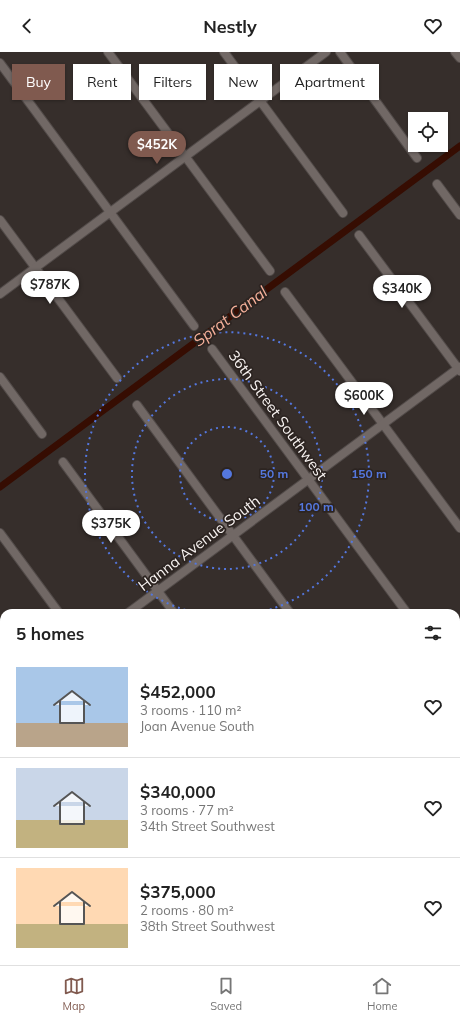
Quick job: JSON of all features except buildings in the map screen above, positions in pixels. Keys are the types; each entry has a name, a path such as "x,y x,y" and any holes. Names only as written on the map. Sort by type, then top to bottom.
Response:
{"street":[{"path":"108,52 270,271"},
{"path":"224,52 343,213"},
{"path":"0,294 326,52"},
{"path":"340,52 417,158"},
{"path":"456,52 460,58"},
{"path":"0,63 194,326"},
{"path":"437,184 460,215"},
{"path":"0,220 117,378"},
{"path":"359,235 459,369"},
{"path":"285,292 460,528"},
{"name":"36th Street Southwest","path":"212,349 404,609"},
{"name":"Hanna Avenue South","path":"133,609 459,369"},
{"path":"0,377 42,434"},
{"path":"137,404 287,609"},
{"path":"63,462 171,609"},
{"path":"0,533 56,609"}],"waterway":[{"name":"Sprat Canal","path":"0,487 460,146"}]}
